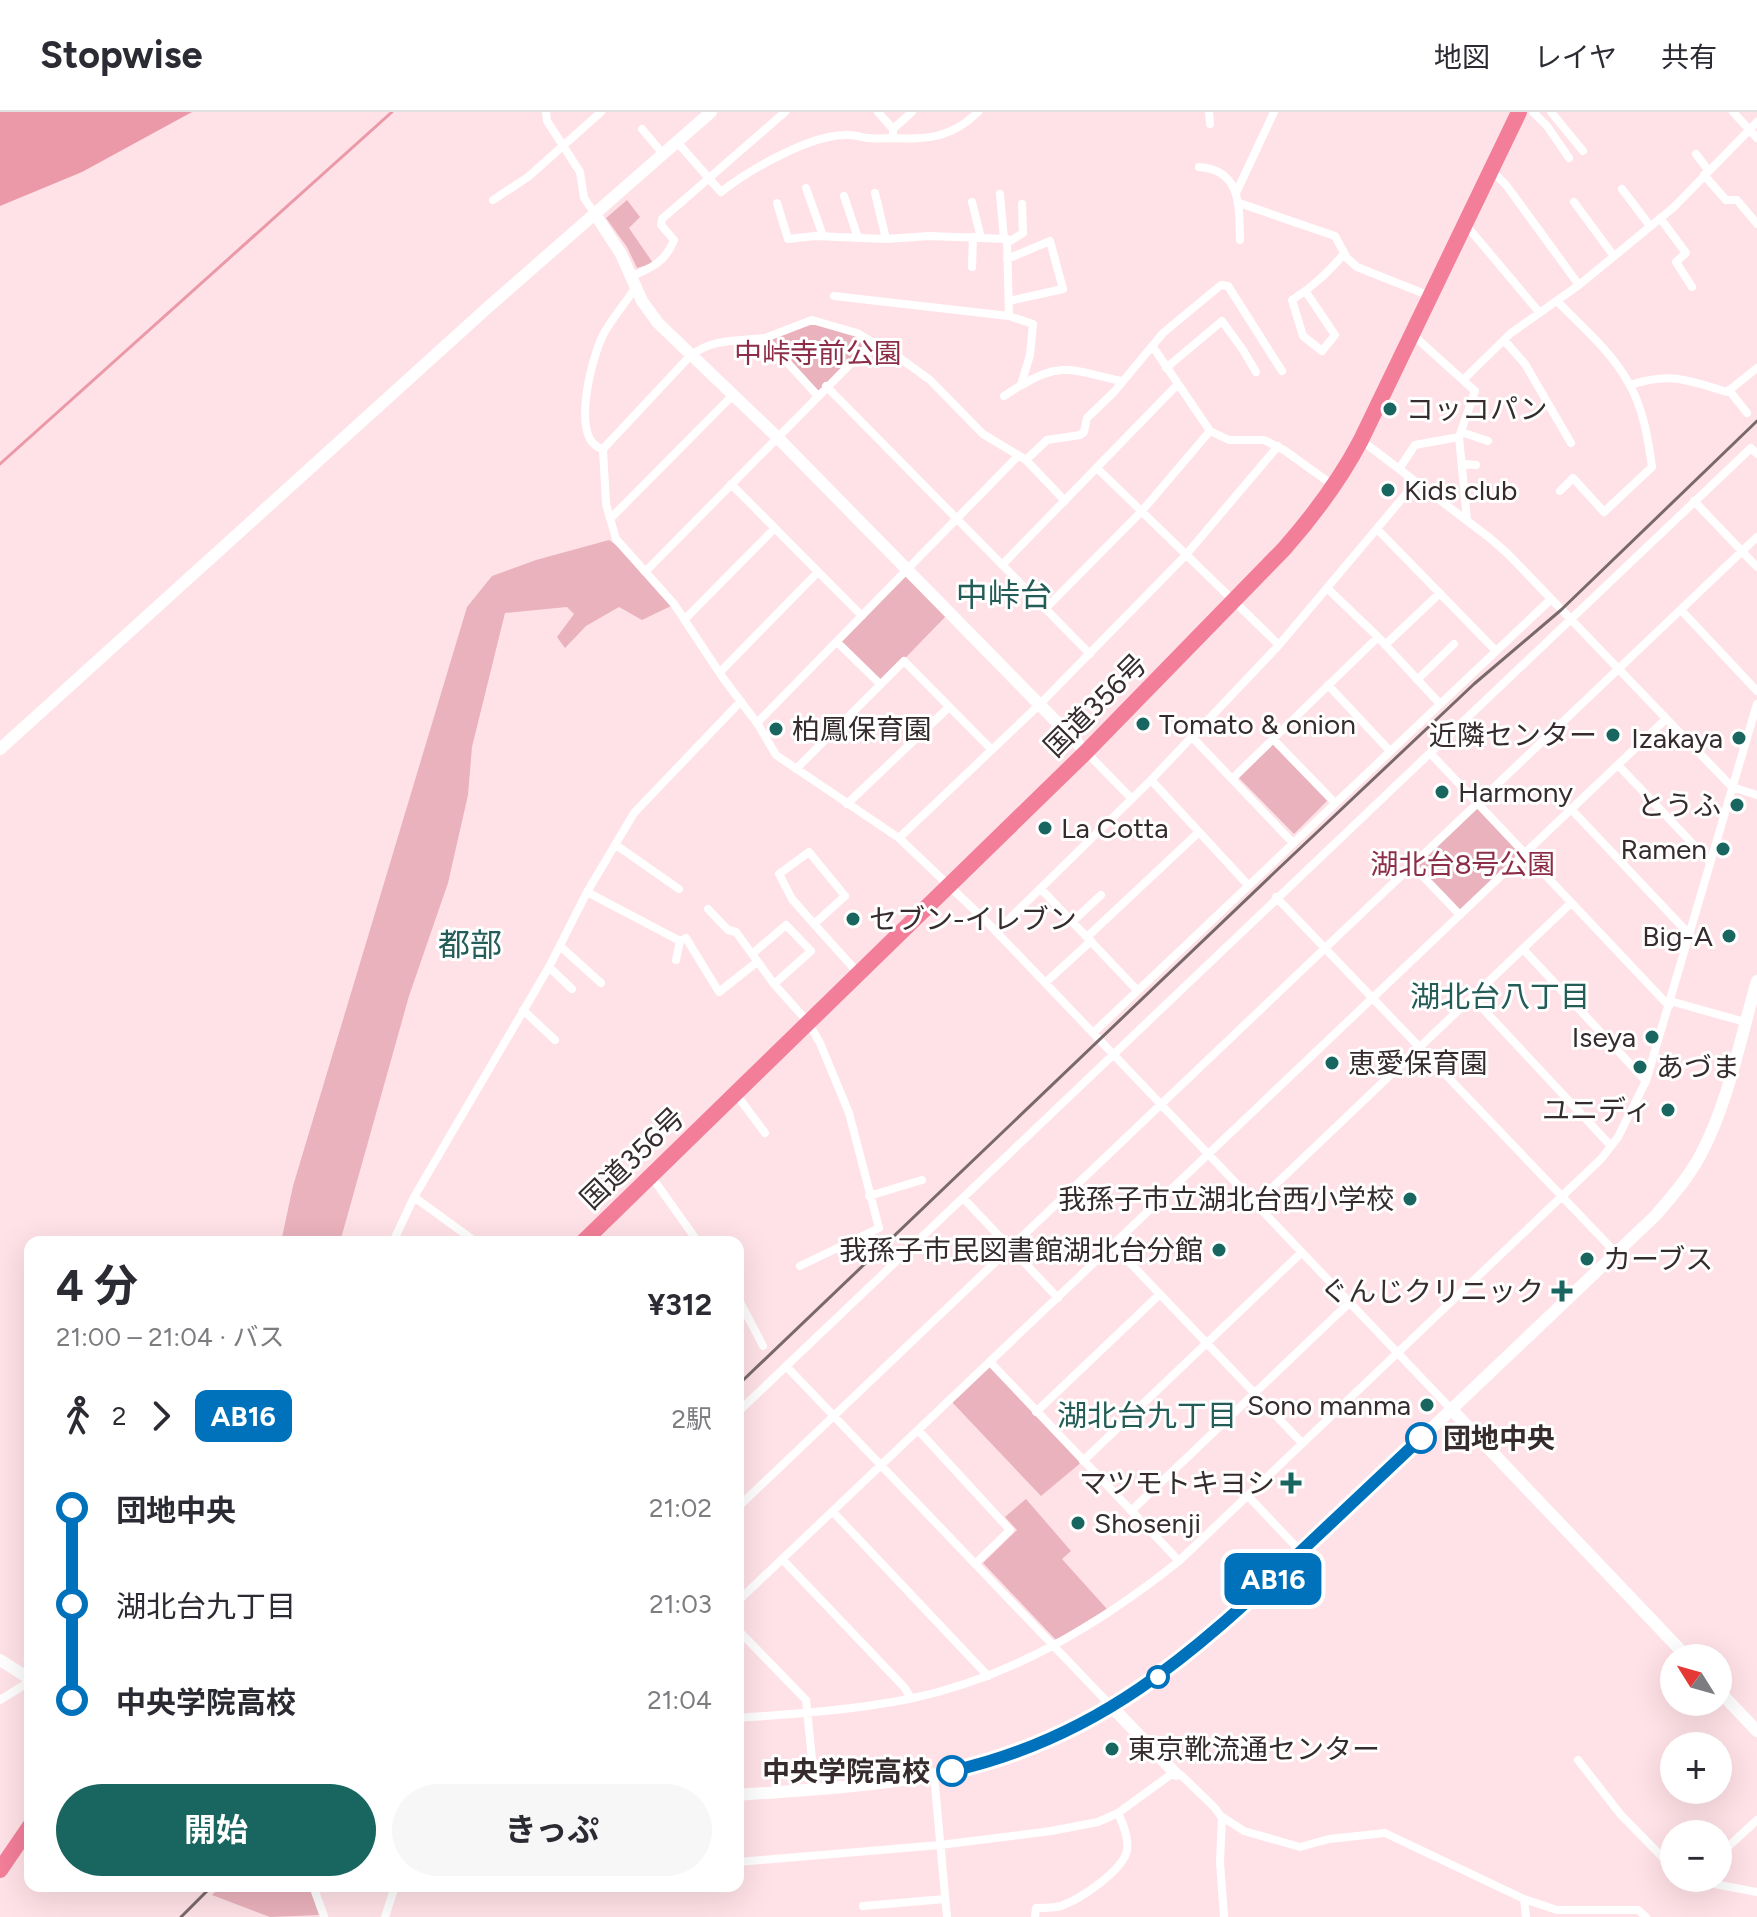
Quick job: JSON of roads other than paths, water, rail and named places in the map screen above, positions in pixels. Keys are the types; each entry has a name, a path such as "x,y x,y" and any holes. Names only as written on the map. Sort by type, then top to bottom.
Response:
{"highway":[{"name":"国道356号","path":"589,1236 1086,752 1284,549 1334,486 1361,440 1519,112"},
{"path":"0,1870 24,1835"}],"street":[{"path":"546,112 547,121 580,172 584,198 658,323 777,437 1132,799"},
{"path":"493,200 528,177 601,112"},
{"path":"603,449 592,445 585,429 583,416 589,387 602,337 634,282 659,263 674,240 661,225 662,219 785,112"},
{"path":"878,112 893,133"},
{"path":"893,133 912,112"},
{"path":"677,142 721,192 760,166 794,149 827,138 841,134 868,138 893,133 923,139 962,128 978,112"},
{"path":"1209,112 1210,124"},
{"path":"1236,193 1274,112"},
{"path":"1533,112 1569,158"},
{"path":"1551,112 1583,151"},
{"path":"1733,112 1754,135"},
{"path":"0,749 677,142 702,115"},
{"path":"1463,380 1504,340 1579,285 1674,207 1706,172 1754,135 1757,122"},
{"path":"642,129 663,154"},
{"path":"1696,154 1726,200 1737,200 1757,224"},
{"path":"1199,167 1210,168 1231,183 1239,203 1240,240"},
{"path":"1490,169 1506,185 1579,285"},
{"path":"806,188 823,236"},
{"path":"1622,189 1650,226"},
{"path":"875,193 886,239"},
{"path":"1000,194 1009,316"},
{"path":"844,196 858,238"},
{"path":"972,202 977,238 972,267"},
{"path":"1574,202 1613,255"},
{"path":"777,203 788,239 929,236 1005,241 1023,233 1022,204"},
{"path":"1239,203 1335,236 1344,254 1357,267 1430,296"},
{"path":"1660,218 1686,253 1676,262 1692,287"},
{"path":"1465,223 1539,312"},
{"path":"1007,259 1050,241 1063,289 1009,301"},
{"path":"1306,292 1335,335 1322,351 1303,336 1292,300 1317,285 1344,254"},
{"path":"757,723 956,519 1022,458 1047,440 1084,432 1087,418 1163,333 1221,285 1228,286 1282,371"},
{"path":"834,296 1009,316 1033,324 1030,355 1021,385"},
{"path":"1557,301 1619,367 1630,385 1648,436 1652,467 1604,512 1573,478 1560,491"},
{"path":"1065,501 1022,458 983,434 910,363 878,342 812,320 765,338 720,341 700,349 603,449 606,504 616,539 674,604 776,755 899,838 938,874 1675,1644"},
{"path":"1166,368 1222,321 1256,372"},
{"path":"1412,334 1475,391 1460,435 1467,520"},
{"path":"765,338 817,395"},
{"path":"1504,340 1525,364 1571,443"},
{"path":"645,572 872,342"},
{"path":"1153,347 1210,431 1229,440 1253,438 1278,446 1334,486"},
{"path":"1630,385 1657,377 1672,377 1727,392 1757,368"},
{"path":"1004,396 1050,371 1078,369 1122,381"},
{"path":"1002,565 1178,384"},
{"path":"826,386 1090,654"},
{"path":"1729,390 1747,413"},
{"path":"610,519 733,395"},
{"path":"1045,609 1141,512 1210,431"},
{"path":"1399,469 1415,445 1460,435 1488,441"},
{"path":"1361,440 1508,554 1732,787 1757,795"},
{"path":"899,838 1039,705 1185,556 1278,446"},
{"path":"744,1406 1694,501 1751,448 1757,454"},
{"path":"1462,464 1476,465"},
{"path":"1097,468 1279,645"},
{"path":"996,932 1151,780 1279,645 1416,482"},
{"path":"731,484 862,616"},
{"path":"1694,501 1757,567"},
{"path":"685,619 775,528"},
{"path":"1377,529 1496,651"},
{"path":"744,1501 1757,537"},
{"path":"720,672 818,572"},
{"path":"1328,589 1440,704"},
{"path":"1385,645 1440,593"},
{"path":"1093,1033 1550,600"},
{"path":"1681,610 1757,691"},
{"path":"1233,778 1378,637"},
{"path":"837,642 880,684"},
{"path":"1417,680 1454,644"},
{"path":"796,769 904,661 992,750"},
{"path":"1328,685 1390,751"},
{"path":"396,1236 414,1197 549,967 587,892 644,801 741,701"},
{"path":"744,1717 859,1708 911,1698 988,1676 1053,1647 1103,1616 1179,1561 1601,1159 1646,1081 1757,704"},
{"path":"847,804 949,707"},
{"path":"744,1595 1666,719"},
{"path":"1192,737 1293,843"},
{"path":"1273,739 1335,803"},
{"path":"1430,753 1670,1004 1745,1022"},
{"path":"1618,765 1710,862"},
{"path":"1151,780 1248,885"},
{"path":"1571,809 1689,934"},
{"path":"1045,983 1199,832"},
{"path":"616,845 679,889"},
{"path":"814,924 845,896 809,852 779,874 792,899 814,924 858,973"},
{"path":"1412,865 1460,915"},
{"path":"1041,889 1137,990"},
{"path":"587,892 680,941"},
{"path":"1072,922 1101,895"},
{"path":"1276,897 1616,1253"},
{"path":"1255,1204 1571,903"},
{"path":"708,909 728,930 736,932 774,984 808,1022 820,1043 849,1113 879,1228 800,1266"},
{"path":"680,941 686,938 719,992 786,925 811,951 774,984"},
{"path":"676,960 680,941"},
{"path":"560,946 601,983"},
{"path":"1523,949 1646,1081"},
{"path":"549,967 572,989"},
{"path":"744,1795 875,1784 969,1767 1037,1743 1112,1707 1187,1656 1656,1215 1700,1156 1723,1101 1757,981"},
{"path":"1472,997 1611,1146"},
{"path":"523,1010 555,1040"},
{"path":"735,1093 765,1133"},
{"path":"651,1176 694,1236"},
{"path":"869,1196 922,1180"},
{"path":"414,1197 468,1236"},
{"path":"963,1198 1058,1298"},
{"path":"1113,1245 1302,1443"},
{"path":"1083,1461 1301,1253"},
{"path":"1036,1412 1160,1294"},
{"path":"1131,1511 1349,1303"},
{"path":"744,1310 763,1346"},
{"path":"990,1362 1179,1561"},
{"path":"786,1366 1174,1774 1181,1775 1221,1816 1244,1831 1300,1847 1329,1839 1385,1833 1524,1899 1557,1910 1638,1910 1646,1917"},
{"path":"918,1430 1010,1530 975,1564"},
{"path":"1248,1496 1301,1552"},
{"path":"833,1512 988,1676"},
{"path":"782,1559 911,1698"},
{"path":"744,1636 806,1700 815,1789"},
{"path":"0,1660 24,1675"},
{"path":"0,1700 24,1685"},
{"path":"1732,1705 1757,1731"},
{"path":"1578,1760 1621,1815 1660,1855"},
{"path":"744,1861 940,1845 1098,1822 1118,1813 1174,1774"},
{"path":"934,1775 947,1917"},
{"path":"1035,1917 1036,1908 1063,1905 1100,1883 1121,1863 1127,1850 1118,1813"},
{"path":"1221,1816 1224,1917"},
{"path":"1732,1843 1757,1820"},
{"path":"1732,1887 1757,1892"},
{"path":"315,1892 324,1916"},
{"path":"385,1917 393,1892"},
{"path":"863,1906 945,1899"},
{"path":"1524,1899 1526,1917"}],"waterway":[{"path":"0,464 392,112"}],"railway":[{"path":"744,1379 1276,871 1474,684 1561,610 1757,421"},
{"path":"181,1917 206,1892"}],"place":[{"name":"コッコパン","path":"1390,409"},
{"name":"Kids club","path":"1388,490"},
{"name":"Tomato & onion","path":"1143,724"},
{"name":"柏鳳保育園","path":"776,729"},
{"name":"近隣センター","path":"1613,735"},
{"name":"Izakaya","path":"1739,738"},
{"name":"Harmony","path":"1442,792"},
{"name":"とうふ","path":"1737,805"},
{"name":"La Cotta","path":"1045,828"},
{"name":"Ramen","path":"1723,849"},
{"name":"セブン-イレブン","path":"853,919"},
{"name":"Big-A","path":"1729,936"},
{"name":"Iseya","path":"1652,1037"},
{"name":"恵愛保育園","path":"1332,1063"},
{"name":"あづま","path":"1640,1067"},
{"name":"ユニディ","path":"1668,1110"},
{"name":"我孫子市立湖北台西小学校","path":"1410,1199"},
{"name":"我孫子市民図書館湖北台分館","path":"1219,1250"},
{"name":"カーブス","path":"1587,1259"},
{"name":"ぐんじクリニック","path":"1562,1291"},
{"name":"Sono manma","path":"1427,1405"},
{"name":"団地中央","path":"1421,1438"},
{"name":"マツモトキヨシ","path":"1291,1483"},
{"name":"Shosenji","path":"1078,1523"},
{"name":"東京靴流通センター","path":"1112,1749"},
{"name":"中央学院高校","path":"952,1771"}],"district":[{"name":"中峠台","path":"1004,595"},
{"name":"都部","path":"470,945"},
{"name":"湖北台八丁目","path":"1500,996"},
{"name":"湖北台九丁目","path":"1147,1415"}],"park label":[{"name":"中峠寺前公園","path":"818,353"},
{"name":"湖北台8号公園","path":"1463,864"}]}
